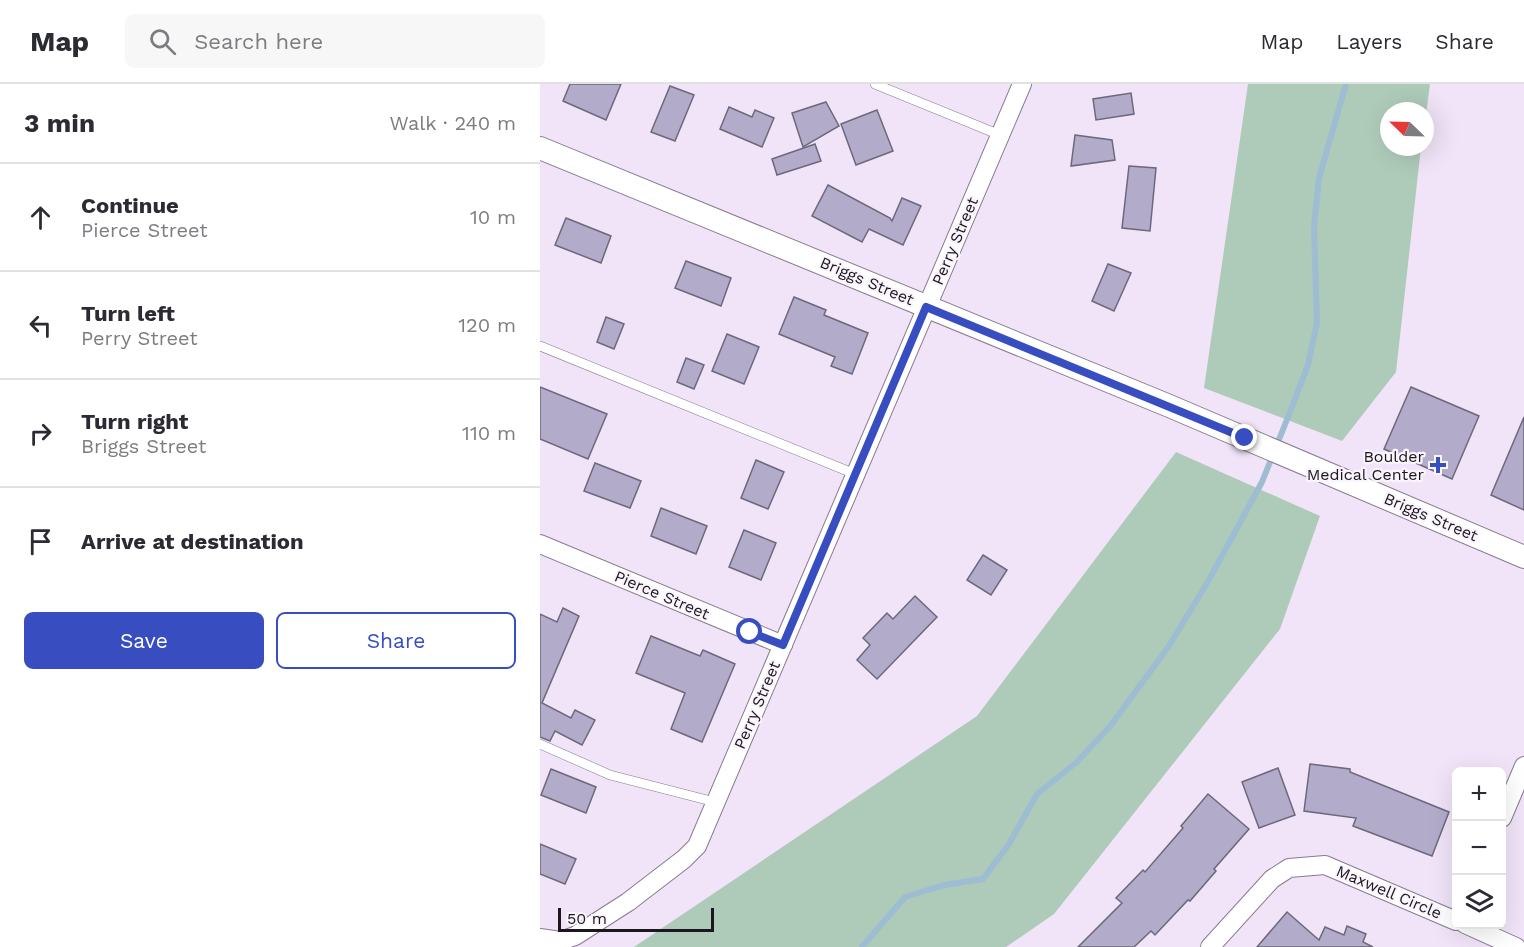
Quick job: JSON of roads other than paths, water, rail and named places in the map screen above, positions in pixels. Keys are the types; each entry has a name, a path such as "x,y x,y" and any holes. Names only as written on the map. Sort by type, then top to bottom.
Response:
{"street":[{"name":"Perry Street","path":"540,938 560,941 575,936 628,902 684,859 697,846 1022,84"},
{"name":"Briggs Street","path":"540,148 1245,438 1524,557"},
{"name":"Pierce Street","path":"540,544 783,645"},
{"path":"1506,809 1524,766"},
{"name":"Maxwell Circle","path":"1210,947 1272,879 1289,868 1324,865 1452,919"},
{"path":"1476,929 1516,947"}],"lane":[{"path":"875,84 1000,135"},
{"path":"540,346 855,474"},
{"path":"540,744 610,775 715,802"}],"waterway":[{"path":"862,947 905,897 944,885 983,879 1009,844 1037,794 1077,762 1111,725 1169,646 1210,578 1262,482 1308,365 1317,323 1314,227 1319,178 1346,84"}],"place":[{"name":"Boulder Medical Center","path":"1438,465"}]}
